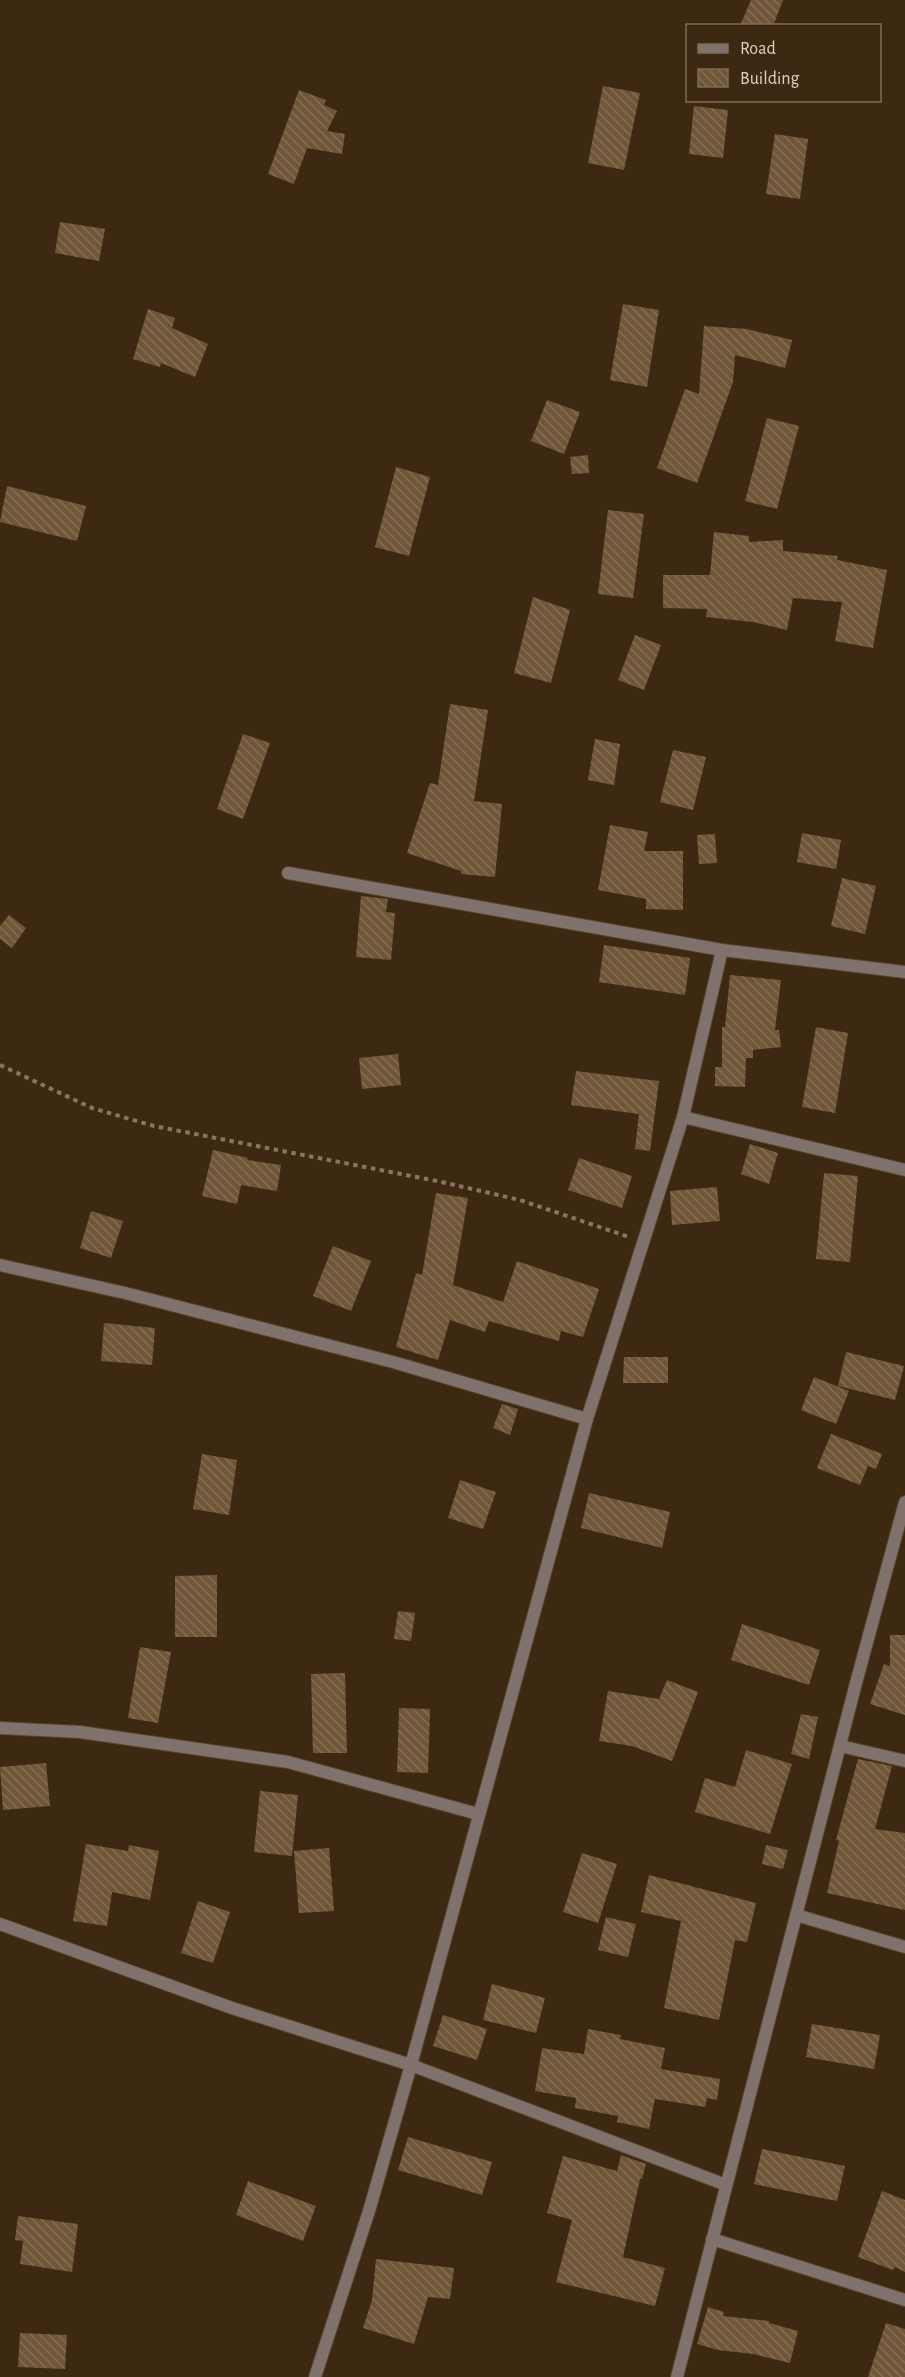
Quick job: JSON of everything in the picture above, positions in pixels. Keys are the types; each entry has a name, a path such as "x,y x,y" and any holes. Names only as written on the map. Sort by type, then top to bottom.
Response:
{"street":[{"path":"288,873 722,950 905,972"},
{"path":"315,2377 369,2211 411,2065 587,1419 683,1117 722,950"},
{"path":"683,1117 905,1170"},
{"path":"0,1265 125,1293 393,1362 587,1419"},
{"path":"677,2377 905,1502"},
{"path":"0,1728 80,1732 288,1762 478,1814"},
{"path":"840,1746 905,1761"},
{"path":"796,1915 905,1947"},
{"path":"0,1924 232,2008 411,2065 726,2185"},
{"path":"712,2239 905,2300"}],"path":[{"path":"0,1065 92,1108 154,1126 437,1181 520,1200 644,1242"}],"building":[{"path":"751,0 783,0 774,24 741,24"},
{"path":"603,86 640,93 624,170 588,163"},
{"path":"299,90 326,100 324,105 337,111 327,131 345,134 342,154 307,148 294,184 268,174"},
{"path":"694,106 728,110 723,158 689,154"},
{"path":"775,134 808,139 800,199 766,194"},
{"path":"60,222 105,229 99,261 55,253"},
{"path":"623,304 659,310 647,387 610,380"},
{"path":"148,309 175,318 172,328 208,344 195,377 161,363 160,367 133,359"},
{"path":"704,326 747,329 792,340 785,368 735,355 733,382 697,483 657,468 685,389 699,394"},
{"path":"547,400 580,412 564,454 531,441"},
{"path":"767,418 799,426 777,509 745,501"},
{"path":"588,455 589,473 572,474 570,457"},
{"path":"396,467 430,477 409,556 375,547"},
{"path":"7,486 86,506 77,541 0,522"},
{"path":"608,510 644,514 633,598 598,594"},
{"path":"714,532 749,536 749,542 783,540 783,551 838,556 837,560 887,570 873,648 835,641 842,602 793,598 787,630 753,622 706,617 707,609 663,608 663,575 710,575"},
{"path":"533,597 570,610 551,683 514,673"},
{"path":"635,635 661,645 644,690 618,680"},
{"path":"450,704 488,710 474,801 502,804 495,877 461,874 461,871 407,853 430,783 438,785"},
{"path":"243,734 270,743 243,819 217,809"},
{"path":"595,739 620,744 614,785 588,780"},
{"path":"673,750 706,757 693,810 660,802"},
{"path":"610,825 648,832 644,851 683,851 683,910 646,909 646,899 598,890"},
{"path":"802,833 841,840 836,869 797,862"},
{"path":"715,834 717,863 699,864 697,835"},
{"path":"842,878 876,886 865,934 831,926"},
{"path":"361,896 388,899 386,912 395,913 391,960 356,957"},
{"path":"9,915 26,928 12,948 0,939 0,926"},
{"path":"604,945 690,958 685,995 599,982"},
{"path":"730,975 781,980 775,1030 779,1030 781,1047 753,1050 753,1058 746,1058 745,1087 715,1086 715,1067 722,1067 722,1027 725,1027"},
{"path":"816,1027 848,1033 835,1113 802,1107"},
{"path":"398,1054 401,1085 362,1089 359,1058"},
{"path":"576,1071 659,1081 650,1151 635,1149 639,1114 571,1105"},
{"path":"750,1144 778,1153 769,1184 741,1174"},
{"path":"213,1150 248,1158 247,1160 281,1165 277,1191 241,1185 237,1204 202,1196"},
{"path":"579,1158 632,1176 622,1208 568,1190"},
{"path":"824,1173 858,1176 850,1262 816,1259"},
{"path":"717,1187 720,1221 672,1225 670,1191"},
{"path":"436,1193 468,1198 453,1285 503,1302 517,1261 599,1289 583,1337 561,1331 559,1341 489,1321 485,1332 450,1320 438,1360 396,1347 416,1273 422,1275"},
{"path":"91,1211 123,1221 111,1258 80,1248"},
{"path":"333,1246 371,1261 351,1311 313,1296"},
{"path":"104,1323 155,1328 152,1365 101,1361"},
{"path":"846,1352 904,1366 895,1400 838,1386"},
{"path":"624,1357 668,1357 668,1383 623,1383"},
{"path":"814,1377 849,1391 836,1424 801,1410"},
{"path":"502,1404 518,1409 510,1435 493,1428"},
{"path":"831,1434 882,1454 876,1469 868,1466 860,1485 817,1468"},
{"path":"202,1454 237,1460 229,1515 193,1509"},
{"path":"460,1480 496,1492 483,1529 448,1518"},
{"path":"589,1493 670,1512 662,1548 581,1528"},
{"path":"217,1575 217,1637 175,1637 175,1576"},
{"path":"398,1611 415,1613 411,1641 394,1639"},
{"path":"742,1624 820,1650 809,1685 731,1660"},
{"path":"890,1635 905,1635 905,1715 870,1704 884,1664 890,1666"},
{"path":"140,1647 171,1652 158,1723 128,1718"},
{"path":"345,1673 347,1753 313,1753 311,1674"},
{"path":"667,1680 698,1692 672,1761 632,1746 599,1741 608,1691 659,1699"},
{"path":"399,1708 430,1709 428,1773 397,1772"},
{"path":"801,1714 818,1717 809,1759 791,1754"},
{"path":"746,1750 792,1764 770,1834 695,1812 705,1778 735,1787"},
{"path":"858,1759 892,1766 875,1829 905,1833 905,1910 827,1893 839,1841 836,1840"},
{"path":"46,1763 50,1806 3,1810 0,1767"},
{"path":"260,1791 298,1795 292,1856 254,1852"},
{"path":"86,1844 128,1851 129,1845 159,1851 150,1900 112,1892 107,1926 73,1921"},
{"path":"766,1845 788,1850 783,1869 762,1864"},
{"path":"329,1848 334,1911 299,1913 294,1851"},
{"path":"582,1853 617,1864 598,1923 563,1912"},
{"path":"649,1875 756,1903 747,1942 735,1940 719,2020 664,2008 681,1921 641,1912"},
{"path":"198,1901 230,1912 213,1963 181,1953"},
{"path":"606,1917 636,1924 628,1957 598,1950"},
{"path":"492,1984 545,1998 536,2033 483,2020"},
{"path":"443,2015 487,2029 477,2060 433,2046"},
{"path":"812,2024 880,2035 874,2069 806,2057"},
{"path":"588,2029 621,2035 620,2039 665,2048 661,2069 720,2079 717,2100 707,2098 705,2107 655,2099 649,2129 617,2122 618,2116 575,2108 576,2098 535,2091 542,2048 584,2054"},
{"path":"408,2137 492,2162 482,2195 398,2170"},
{"path":"762,2149 845,2166 837,2201 754,2184"},
{"path":"621,2155 646,2164 642,2179 640,2179 623,2257 665,2268 655,2306 556,2282 572,2220 547,2213 563,2156 617,2171"},
{"path":"248,2181 316,2206 303,2241 236,2215"},
{"path":"882,2191 905,2200 905,2272 858,2257"},
{"path":"18,2216 78,2224 72,2272 20,2264 23,2241 15,2240"},
{"path":"376,2259 454,2268 450,2299 428,2297 414,2344 363,2328 372,2300"},
{"path":"708,2307 724,2312 723,2316 769,2321 769,2323 798,2331 790,2363 697,2344"},
{"path":"886,2323 905,2329 905,2377 868,2377"},
{"path":"20,2333 67,2335 65,2369 18,2367"}]}
